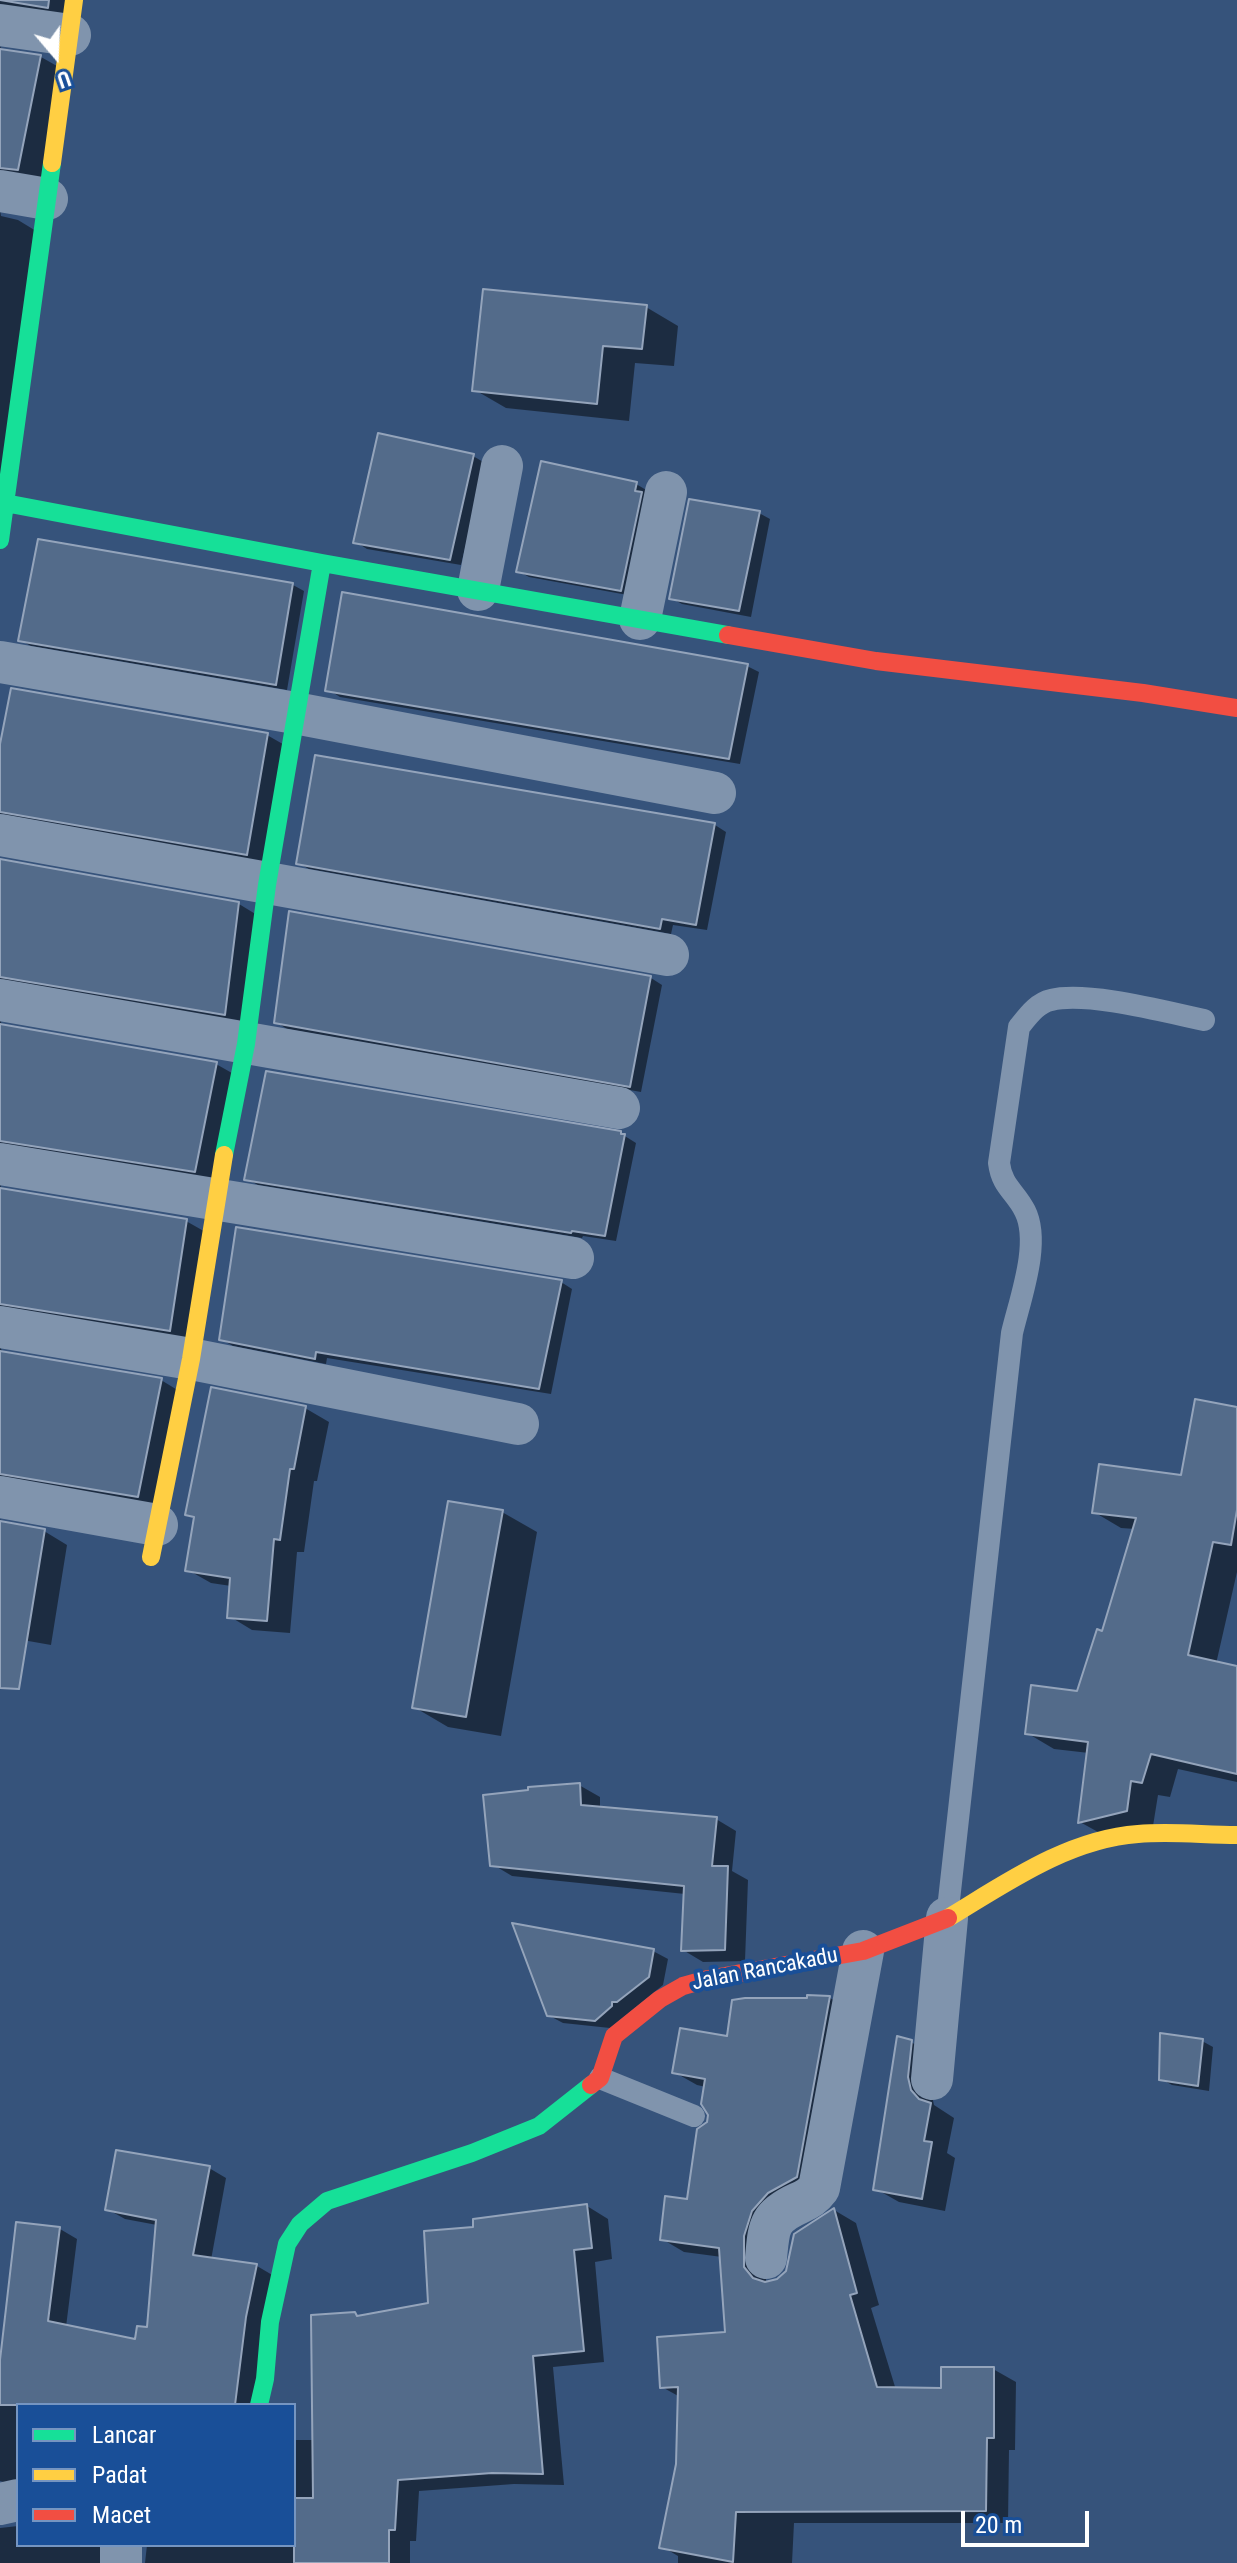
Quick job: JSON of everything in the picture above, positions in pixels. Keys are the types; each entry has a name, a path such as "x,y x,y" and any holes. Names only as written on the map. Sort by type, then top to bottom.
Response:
{"street":[{"path":"0,25 72,18 47,199 12,359 5,503 0,537"},
{"path":"0,191 47,199"},
{"path":"478,590 502,466"},
{"path":"640,619 666,492"},
{"path":"5,503 322,563 876,661 1143,693 1237,708"},
{"path":"0,1497 154,1541 191,1359 215,1199 246,1044 267,885 322,563"},
{"path":"0,662 295,713 715,793"},
{"path":"0,835 668,955"},
{"path":"0,1000 619,1108"},
{"path":"0,1164 573,1258"},
{"path":"0,1327 191,1359 518,1424"},
{"name":"Jalan Rancakadu","path":"600,2078 614,2036 660,1999 683,1986 863,1951 947,1918 1032,1868 1099,1842 1137,1834 1237,1835"},
{"path":"932,2079 947,1918"},
{"path":"766,2258 768,2229 778,2213 812,2197 819,2188 863,1951"},
{"path":"259,2403 270,2322 287,2244 300,2224 327,2201 472,2153 539,2126 600,2078"}],"lane":[{"path":"947,1918 1012,1333 1032,1241 1025,1210 1003,1183 999,1163 1019,1027 1032,1010 1050,1000 1076,998 1133,1005 1204,1020"},
{"path":"600,2078 694,2116"}],"building":[{"path":"0,0 49,0 48,8"},
{"path":"0,49 41,55 18,170 0,168"},
{"path":"483,289 647,305 642,349 603,346 597,404 472,391"},
{"path":"378,433 474,454 450,560 353,543"},
{"path":"541,461 637,482 635,491 642,492 621,591 516,572"},
{"path":"689,499 760,511 739,611 669,599"},
{"path":"38,539 293,583 276,685 18,641"},
{"path":"342,592 748,664 729,759 325,691"},
{"path":"11,688 268,733 247,855 0,812 0,744"},
{"path":"315,755 715,823 696,925 662,919 660,929 296,864"},
{"path":"0,859 239,902 225,1015 0,977"},
{"path":"289,911 651,976 630,1087 274,1023"},
{"path":"0,1024 217,1062 195,1172 0,1141"},
{"path":"266,1071 621,1131 625,1134 605,1236 244,1180"},
{"path":"0,1188 187,1219 170,1331 0,1304"},
{"path":"236,1227 562,1280 539,1389 316,1352 315,1359 219,1340"},
{"path":"0,1351 162,1378 138,1497 0,1474"},
{"path":"211,1387 306,1406 294,1469 290,1469 280,1540 274,1539 267,1621 227,1618 230,1578 185,1571 194,1517 185,1515"},
{"path":"1195,1399 1237,1407 1237,1510 1231,1545 1213,1542 1188,1655 1237,1666 1237,1774 1151,1754 1142,1783 1131,1781 1127,1811 1078,1823 1088,1742 1025,1734 1031,1685 1077,1691 1097,1629 1102,1631 1136,1518 1092,1513 1099,1464 1181,1475"},
{"path":"448,1501 503,1510 466,1717 412,1708"},
{"path":"0,1521 45,1529 19,1689 0,1688"},
{"path":"580,1783 581,1805 717,1817 712,1866 728,1866 725,1950 681,1951 684,1886 490,1866 483,1795 528,1790 528,1787"},
{"path":"512,1923 654,1949 649,1977 617,2002 612,2002 612,2006 595,2021 547,2016"},
{"path":"807,1995 830,1996 797,2177 768,2193 752,2211 744,2236 744,2267 753,2278 765,2282 777,2279 786,2271 794,2234 834,2208 857,2293 850,2295 877,2387 941,2388 941,2367 994,2367 994,2438 987,2438 986,2511 736,2512 733,2562 659,2548 676,2464 678,2387 660,2388 657,2337 725,2332 719,2248 660,2240 665,2196 687,2199 697,2129 707,2122 708,2115 701,2104 705,2079 672,2073 680,2028 727,2036 732,2000 807,1998"},
{"path":"1160,2033 1203,2039 1198,2086 1159,2080"},
{"path":"897,2036 912,2040 908,2077 911,2090 919,2099 931,2103 924,2141 932,2142 922,2199 873,2190"},
{"path":"116,2150 210,2166 193,2255 257,2264 246,2317 235,2403 0,2405 0,2360 16,2222 60,2227 48,2321 135,2339 137,2326 147,2327 156,2220 105,2210"},
{"path":"587,2204 592,2248 574,2250 584,2351 533,2356 543,2474 492,2473 398,2480 395,2530 389,2530 389,2563 294,2563 296,2498 313,2498 311,2315 355,2312 357,2316 428,2303 424,2231 473,2227 473,2219"}],"traffic: fast":[{"path":"0,540 52,163"},
{"path":"5,503 728,635"},
{"path":"224,1155 246,1044 267,885 322,563"},
{"path":"259,2403 270,2322 287,2244 300,2224 327,2201 472,2153 539,2126 591,2085"}],"traffic: slow":[{"path":"52,163 74,0"},
{"path":"151,1557 191,1359 224,1155"},
{"path":"948,1918 1015,1877 1087,1844 1150,1833 1237,1835"}],"traffic: jam":[{"path":"728,635 876,661 1143,693 1237,708"},
{"path":"591,2085 600,2078 614,2036 660,1999 683,1986 863,1951 948,1918"}]}
